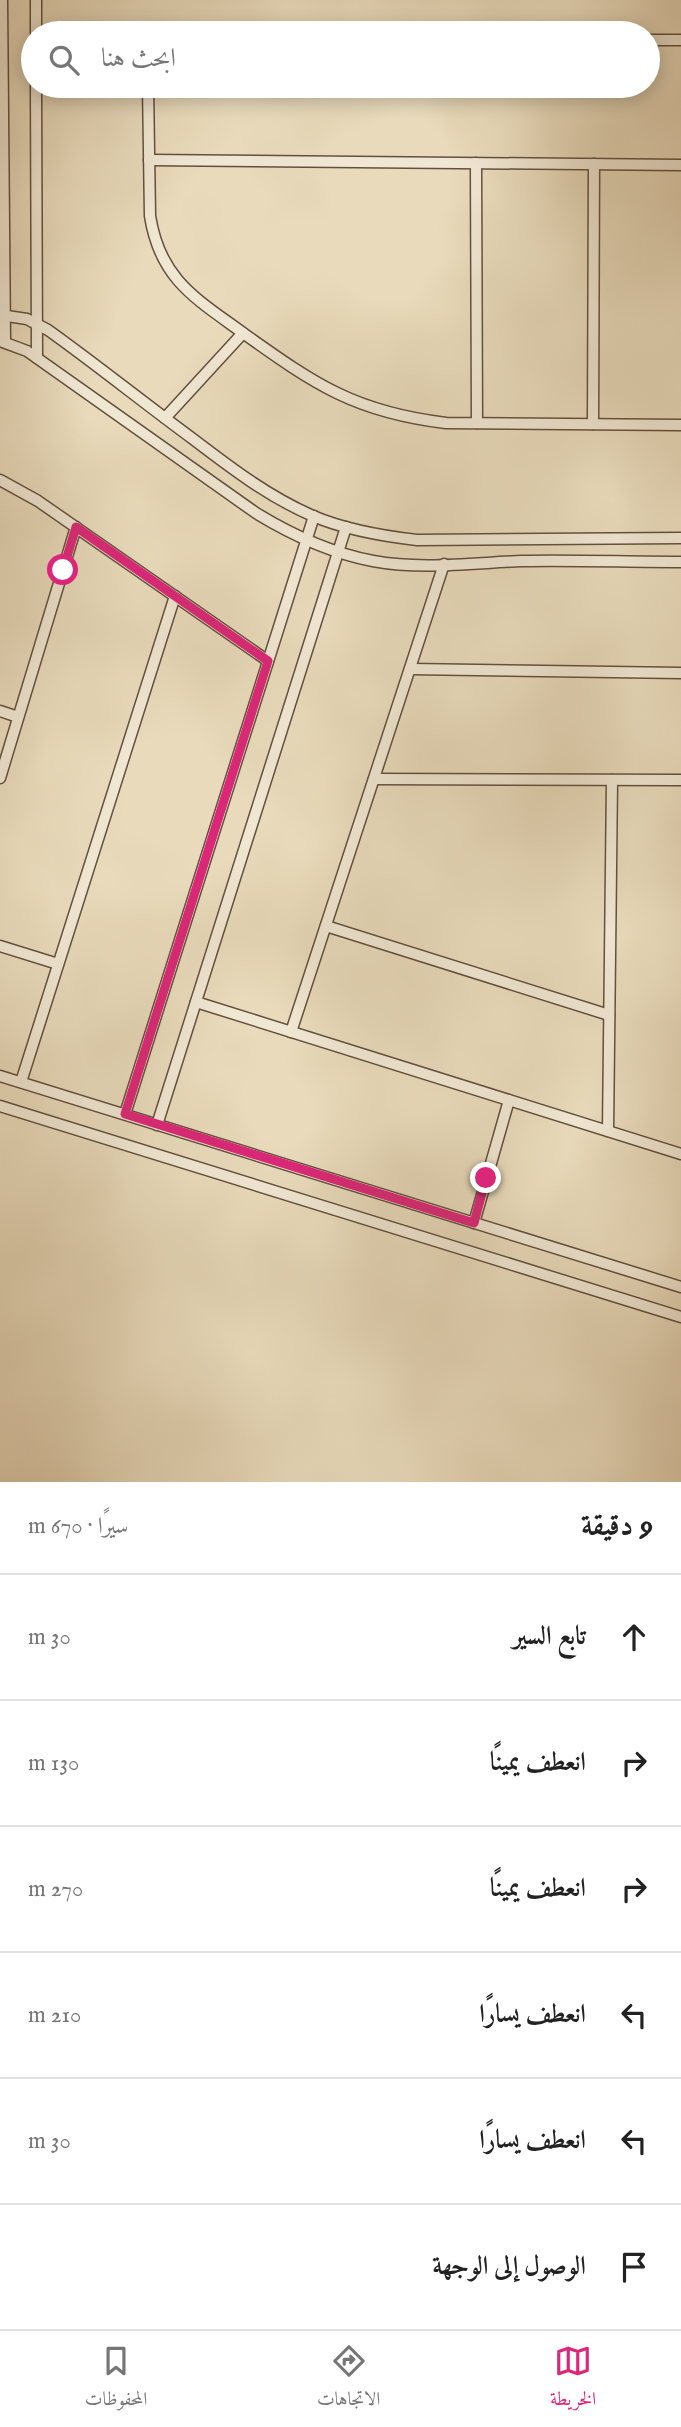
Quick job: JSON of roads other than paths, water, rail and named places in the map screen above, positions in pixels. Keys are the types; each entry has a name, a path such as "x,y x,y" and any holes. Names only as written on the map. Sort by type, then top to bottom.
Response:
{"street":[{"path":"2,0 2,341 16,345 37,358 256,513 306,540 338,552 375,561 444,564 524,561 681,562"},
{"path":"36,0 36,21"},
{"path":"660,40 681,40"},
{"path":"36,98 37,358"},
{"path":"148,98 151,225 167,268 192,296 312,381 363,405 416,419 477,423 681,425"},
{"path":"149,160 681,164"},
{"path":"476,163 477,423"},
{"path":"593,424 594,164"},
{"path":"2,315 27,319 37,324 272,496 314,516 346,527 382,536 417,540 681,538"},
{"path":"165,418 243,333"},
{"path":"0,480 38,501 268,661"},
{"path":"125,1114 314,516"},
{"path":"0,778 76,527"},
{"path":"157,1125 346,527"},
{"path":"291,1032 444,564"},
{"path":"21,1082 175,596"},
{"path":"410,669 681,673"},
{"path":"0,711 18,717"},
{"path":"374,779 681,780"},
{"path":"608,1131 612,780"},
{"path":"326,926 609,1015"},
{"path":"0,946 58,964"},
{"path":"196,1002 681,1154"},
{"path":"0,1076 681,1287"},
{"path":"474,1223 509,1100"},
{"path":"0,1106 681,1317"}]}
